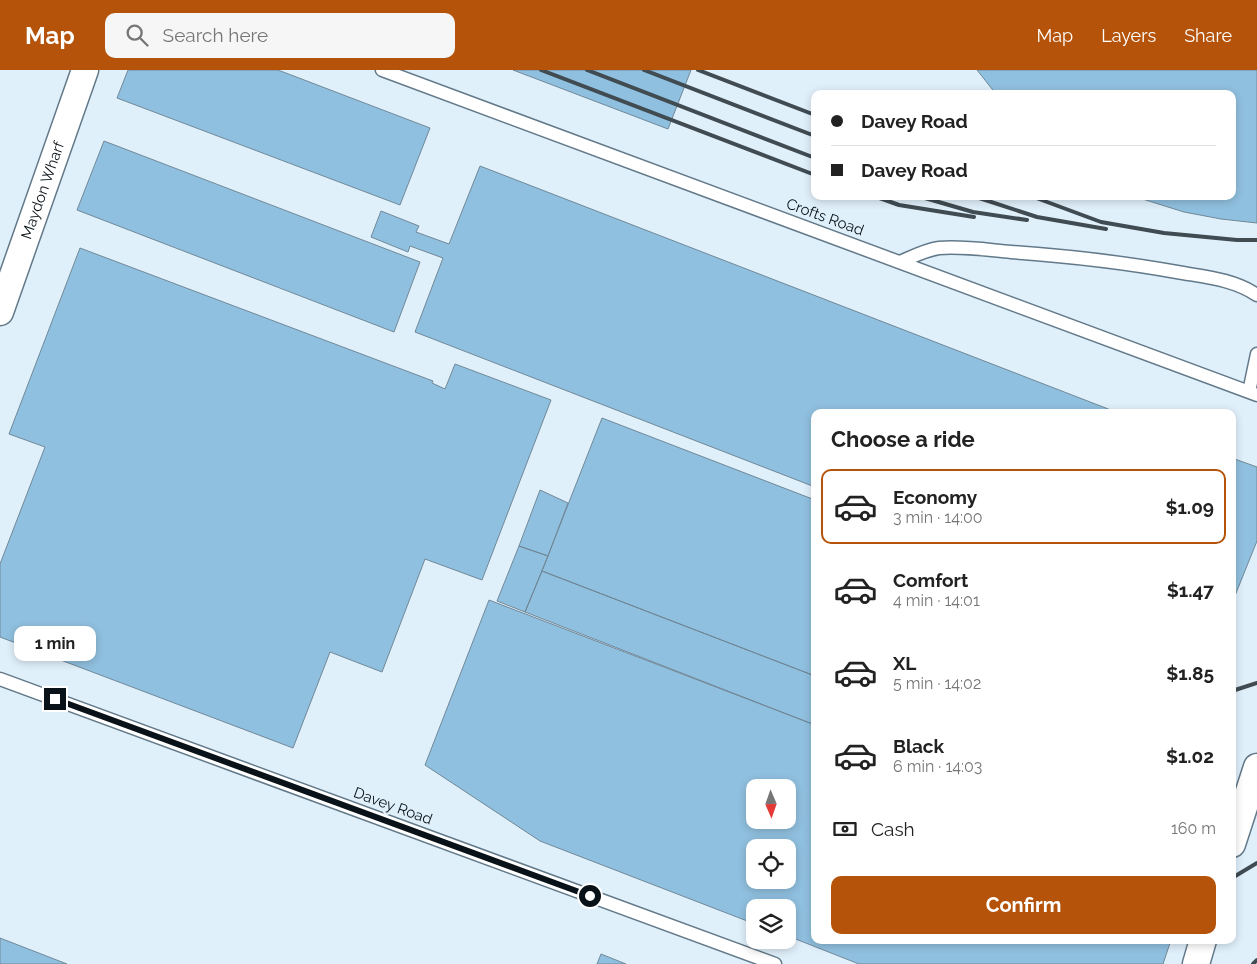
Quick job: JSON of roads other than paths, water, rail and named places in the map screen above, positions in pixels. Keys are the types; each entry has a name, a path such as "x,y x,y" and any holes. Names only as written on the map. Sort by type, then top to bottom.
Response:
{"street":[{"name":"Maydon Wharf","path":"0,312 85,70"},
{"path":"1236,832 1257,768"},
{"path":"1196,964 1202,944"}],"lane":[{"name":"Crofts Road","path":"382,70 1253,393"},
{"path":"900,262 938,248 1029,253 1131,264 1230,281 1257,295"},
{"path":"1253,393 1257,354"},
{"name":"Davey Road","path":"0,679 775,964"}],"railway":[{"path":"541,70 811,173"},
{"path":"587,70 811,156"},
{"path":"644,70 811,134"},
{"path":"698,70 811,113"},
{"path":"885,200 899,205 974,217"},
{"path":"932,200 973,212 1027,220"},
{"path":"985,200 1037,217 1106,229"},
{"path":"1042,200 1101,222 1164,233 1237,240 1257,240"},
{"path":"1236,690 1257,683"},
{"path":"1236,876 1257,863"},
{"path":"1253,964 1257,960"}]}
